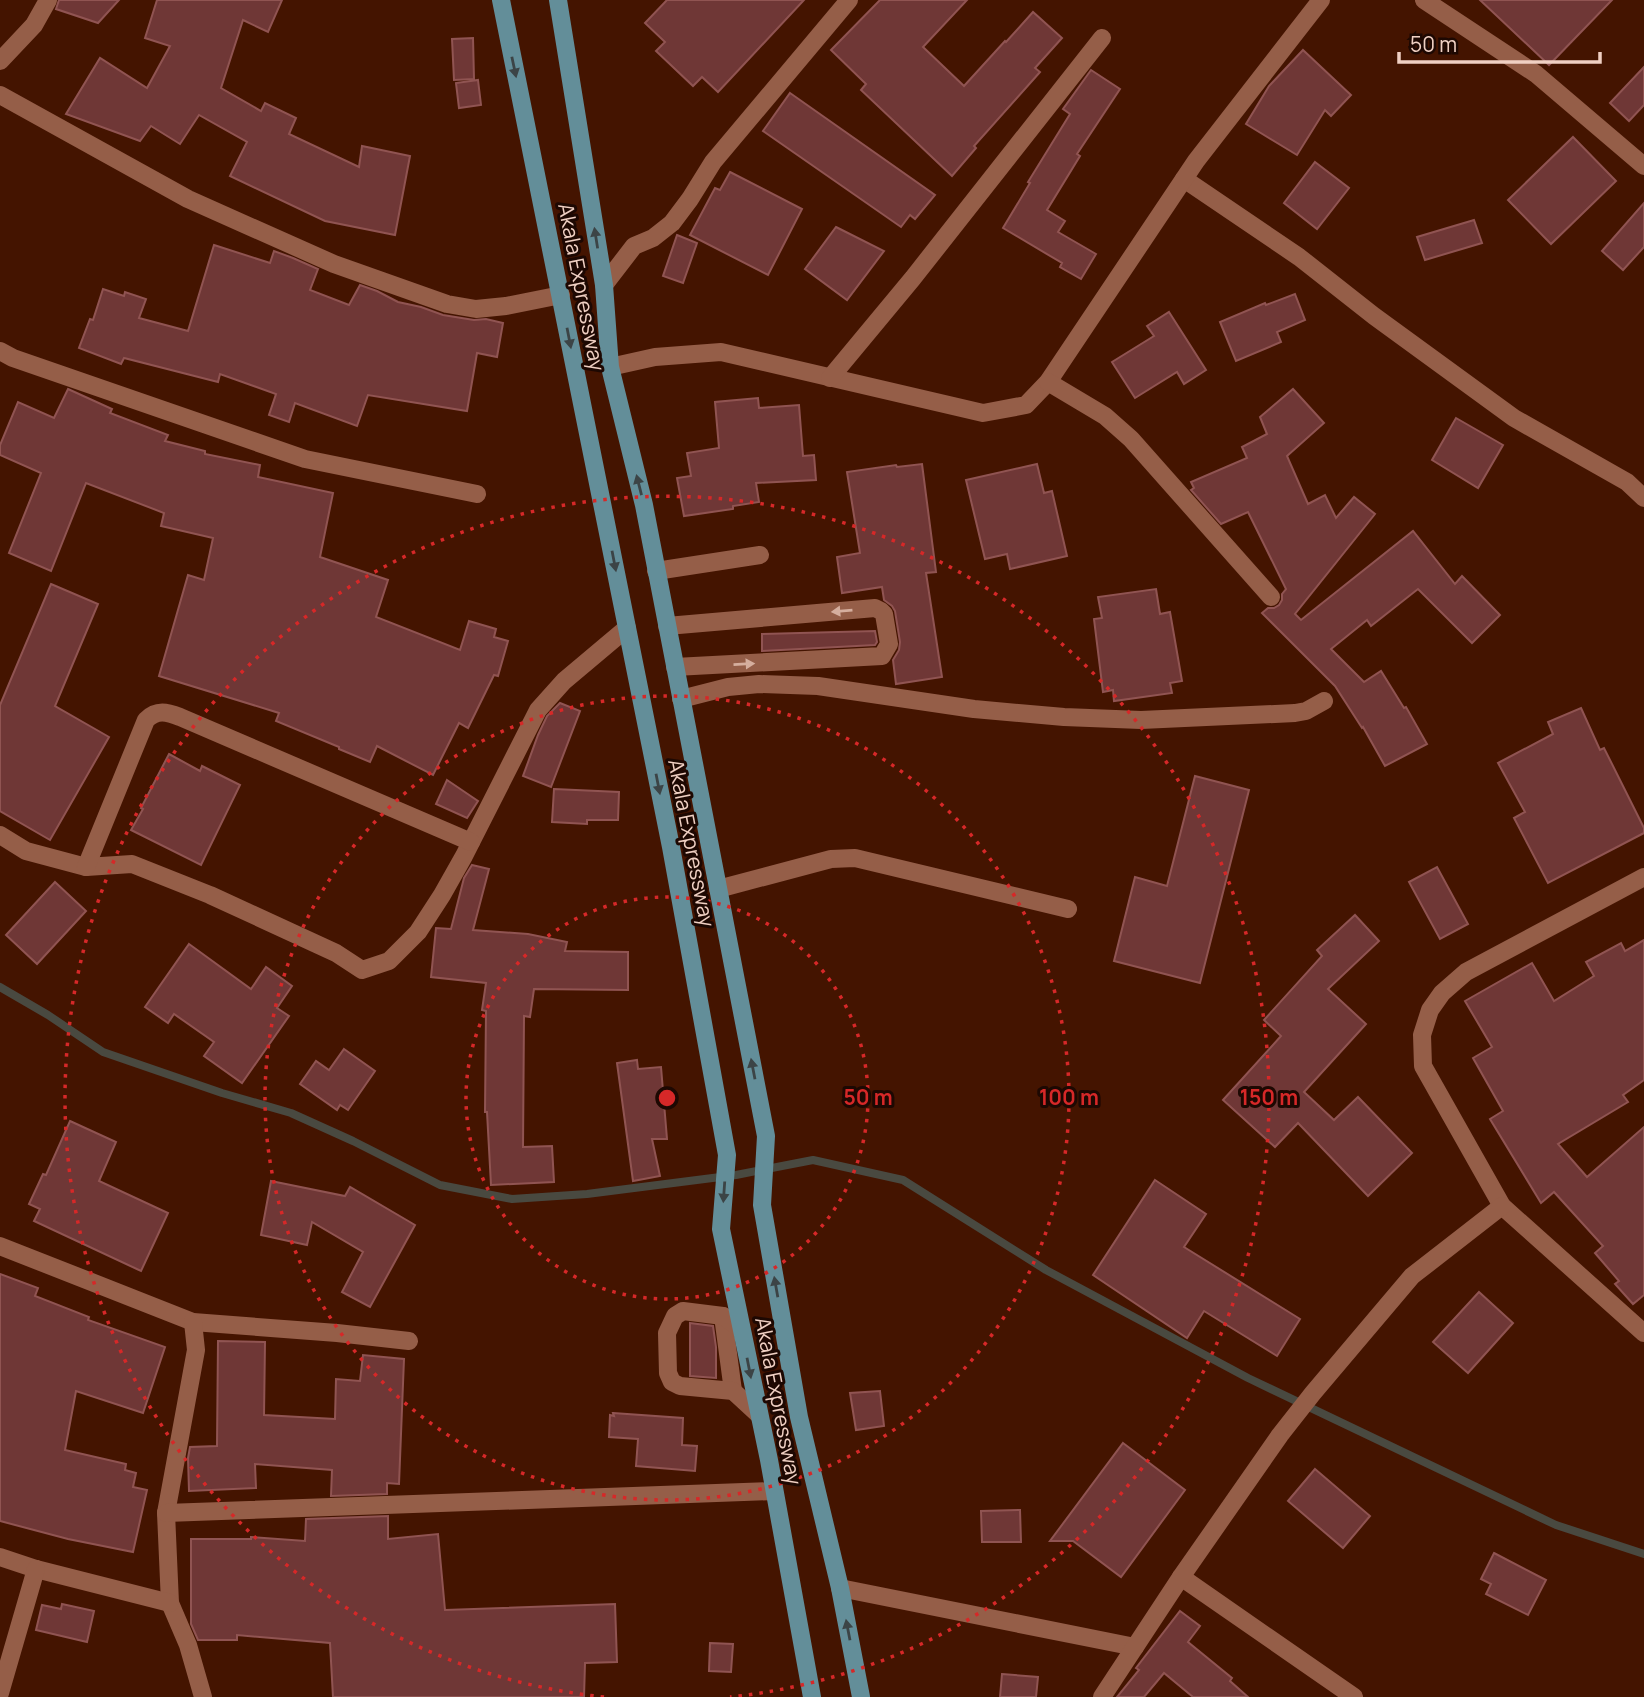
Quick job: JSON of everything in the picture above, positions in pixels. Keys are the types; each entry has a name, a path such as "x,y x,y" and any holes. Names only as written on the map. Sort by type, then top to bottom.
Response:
{"main road":[{"name":"Akala Expressway","path":"501,0 673,860 727,1155 721,1229 769,1460 812,1697"},
{"name":"Akala Expressway","path":"558,0 604,285 610,367 644,505 766,1136 762,1205 799,1417 840,1588 861,1697"}],"street":[{"path":"0,61 34,25 48,0"},
{"path":"604,285 634,246 653,237 672,223 713,162 849,0"},
{"path":"610,367 655,357 721,352 983,413 1026,405 1048,382 1211,140 1321,0"},
{"path":"1424,0 1536,74 1644,166"},
{"path":"830,378 913,278 1102,38"},
{"path":"0,95 188,199 334,264 447,304 476,309 561,295"},
{"path":"1184,179 1299,257 1374,316 1514,418 1627,482 1644,498"},
{"path":"0,351 13,358 305,459 477,494"},
{"path":"1048,382 1105,416 1131,439 1271,597"},
{"path":"656,570 760,555"},
{"path":"667,626 875,608 884,614 889,644 882,656 675,667"},
{"path":"0,835 26,851 86,867 132,864 210,895 336,953 362,970 389,961 418,932 471,842 538,710 564,681 627,628"},
{"path":"681,699 728,687 759,684 818,686 974,709 1064,717 1141,719 1295,713 1306,711 1324,701"},
{"path":"86,867 146,720 151,715 162,712 180,717 471,842"},
{"path":"718,889 831,859 855,858 1068,909"},
{"path":"1644,877 1466,972 1442,993 1430,1010 1422,1035 1423,1066 1502,1206 1644,1333"},
{"path":"1102,1697 1181,1577 1313,1392 1412,1276 1502,1206"},
{"path":"0,1246 193,1322 409,1341"},
{"path":"741,1329 723,1316 683,1311 675,1315 667,1333 668,1373 672,1382 680,1387 733,1391 759,1415"},
{"path":"723,1316 733,1391"},
{"path":"193,1322 196,1350 166,1513 170,1603 188,1644 203,1697"},
{"path":"166,1513 774,1491"},
{"path":"0,1557 36,1569 170,1603"},
{"path":"0,1693 36,1569"},
{"path":"1181,1577 1354,1697"},
{"path":"840,1588 1135,1647"}],"building":[{"path":"59,0 119,0 98,23 56,9"},
{"path":"157,0 282,0 268,32 243,20 221,88 261,111 265,103 296,118 289,134 359,167 362,146 410,156 395,235 325,221 230,176 247,142 199,115 180,144 151,126 140,141 66,114 100,58 147,88 170,46 145,38"},
{"path":"667,0 804,0 718,92 702,77 693,86 656,51 665,42 645,23"},
{"path":"880,0 967,0 923,47 964,86 1033,12 1062,38 1035,68 1040,72 974,146 976,148 952,176 861,90 866,84 831,50"},
{"path":"1480,0 1612,0 1549,65"},
{"path":"473,38 474,79 454,80 452,39"},
{"path":"1303,50 1351,95 1331,116 1325,110 1297,155 1246,124 1269,86"},
{"path":"1644,67 1644,105 1629,121 1610,103"},
{"path":"1091,70 1120,89 1077,154 1080,156 1047,210 1065,221 1058,232 1096,254 1081,279 1060,267 1062,263 1003,228 1070,114 1063,109"},
{"path":"478,80 481,105 459,108 456,83"},
{"path":"790,93 935,195 915,219 910,215 901,227 763,131"},
{"path":"1573,137 1616,181 1551,244 1508,200"},
{"path":"1315,162 1349,188 1317,229 1284,203"},
{"path":"730,172 802,209 768,275 690,235 715,188 720,190"},
{"path":"1644,203 1644,247 1623,270 1602,251"},
{"path":"1474,220 1482,243 1425,260 1417,237"},
{"path":"836,227 884,251 847,300 805,269"},
{"path":"677,235 697,243 683,283 663,276"},
{"path":"214,245 270,263 274,251 318,269 310,290 349,305 360,285 398,302 443,315 503,323 497,357 477,353 467,411 368,395 357,426 295,403 289,422 269,415 276,394 220,374 218,382 124,358 121,364 79,348 90,319 93,320 103,289 146,299 139,318 188,331"},
{"path":"1295,294 1305,320 1277,332 1281,342 1236,361 1220,322"},
{"path":"1169,312 1206,370 1184,384 1177,372 1135,398 1112,362 1154,336 1147,326"},
{"path":"68,389 112,409 110,413 168,435 165,441 205,451 205,454 260,465 258,477 333,493 320,557 388,580 376,617 460,650 469,621 496,629 494,637 508,641 498,676 494,675 468,728 459,723 433,775 377,746 370,762 276,721 279,713 159,676 188,575 204,580 213,538 161,526 164,513 86,483 51,571 9,553 41,473 0,455 0,445 18,402 54,418"},
{"path":"1293,389 1324,423 1287,456 1308,504 1325,495 1336,518 1354,497 1375,514 1295,614 1301,620 1413,531 1455,584 1462,576 1500,615 1472,643 1418,589 1371,626 1367,620 1331,649 1364,682 1381,671 1427,744 1385,766 1335,686 1262,613 1279,605 1286,589 1248,512 1221,524 1191,490 1194,488 1191,482 1247,458 1242,447 1267,434 1260,417"},
{"path":"758,398 759,408 799,405 803,456 814,455 816,480 756,483 759,502 733,506 733,509 684,516 677,478 691,476 687,453 719,448 715,402"},
{"path":"1456,418 1503,445 1478,488 1432,460"},
{"path":"922,464 936,572 926,573 942,677 896,684 893,660 900,642 895,611 884,600 882,587 842,593 837,557 860,553 847,472"},
{"path":"1037,464 1044,493 1052,491 1067,556 1010,569 1007,554 985,559 966,480"},
{"path":"51,584 98,604 55,706 109,737 50,840 0,811 0,705"},
{"path":"1156,589 1160,614 1170,612 1182,681 1170,683 1172,693 1114,701 1113,690 1103,692 1094,619 1102,618 1098,597"},
{"path":"875,631 875,645 762,651 762,634"},
{"path":"560,703 580,711 551,787 523,776 547,716"},
{"path":"1581,708 1600,750 1604,748 1644,828 1644,833 1548,883 1514,818 1525,812 1498,763 1553,734 1548,722"},
{"path":"169,754 200,771 202,766 240,785 201,865 131,830"},
{"path":"1195,776 1249,790 1200,983 1114,961 1135,877 1167,886"},
{"path":"447,780 478,801 467,818 436,804"},
{"path":"554,789 619,792 618,820 587,820 587,824 552,822"},
{"path":"472,865 489,869 473,930 528,934 567,942 565,951 628,952 628,990 534,989 530,1017 524,1016 523,1147 552,1146 554,1182 491,1185 485,1112 486,1011 482,1010 486,983 431,977 436,928 451,929 464,878"},
{"path":"1437,867 1468,924 1440,939 1409,882"},
{"path":"55,882 86,911 37,964 6,935"},
{"path":"1355,915 1379,941 1328,989 1366,1024 1304,1092 1334,1120 1358,1097 1412,1153 1368,1196 1298,1123 1275,1147 1223,1100 1281,1036 1264,1020 1322,956 1317,950"},
{"path":"1644,940 1644,1080 1623,1095 1628,1102 1558,1144 1587,1177 1644,1127 1644,1295 1633,1304 1615,1284 1619,1281 1595,1253 1603,1246 1554,1192 1541,1203 1490,1119 1503,1111 1473,1058 1492,1047 1465,1001 1532,963 1554,1001 1594,976 1586,962 1621,943 1625,951"},
{"path":"189,944 251,989 266,967 292,986 277,1008 289,1016 242,1083 204,1056 214,1042 174,1014 168,1023 145,1007"},
{"path":"344,1049 375,1071 348,1110 340,1105 337,1110 300,1084 316,1061 329,1070"},
{"path":"637,1060 638,1069 661,1067 667,1139 652,1139 660,1176 633,1181 617,1063"},
{"path":"70,1121 116,1142 99,1181 168,1213 141,1271 34,1221 40,1209 29,1204 43,1174 46,1175"},
{"path":"1155,1180 1206,1214 1184,1247 1300,1319 1277,1356 1204,1311 1187,1338 1093,1275"},
{"path":"271,1181 345,1196 350,1187 415,1225 370,1307 342,1292 363,1252 312,1222 307,1245 261,1235"},
{"path":"0,1274 38,1288 35,1296 89,1317 88,1320 165,1347 143,1413 76,1391 65,1450 126,1464 125,1470 136,1473 133,1487 147,1490 133,1552 0,1521"},
{"path":"1479,1292 1513,1323 1468,1373 1433,1342"},
{"path":"690,1323 713,1326 716,1378 690,1376"},
{"path":"218,1341 265,1342 264,1415 335,1419 336,1379 360,1381 363,1355 404,1359 399,1484 387,1483 387,1494 331,1496 332,1470 255,1464 256,1488 189,1491 190,1447 217,1446"},
{"path":"880,1391 884,1426 856,1430 850,1393"},
{"path":"613,1413 683,1418 682,1445 697,1446 695,1471 636,1466 638,1439 609,1437 610,1415 614,1416"},
{"path":"1123,1443 1185,1490 1121,1577 1073,1541 1050,1541"},
{"path":"1315,1469 1370,1516 1343,1548 1288,1501"},
{"path":"1020,1510 1021,1542 982,1542 981,1511"},
{"path":"388,1516 388,1539 438,1534 445,1610 615,1604 617,1662 585,1663 584,1697 333,1697 330,1643 237,1635 237,1640 198,1640 191,1624 191,1539 251,1537 305,1541 306,1519"},
{"path":"1494,1553 1546,1580 1528,1615 1486,1594 1491,1584 1481,1579"},
{"path":"62,1604 94,1611 87,1642 36,1630 42,1605 61,1609"},
{"path":"1180,1611 1200,1626 1188,1642 1232,1678 1230,1681 1248,1697 1193,1697 1164,1673 1144,1697 1117,1697"},
{"path":"710,1643 733,1644 731,1672 709,1671"},
{"path":"1002,1674 1038,1677 1036,1697 1000,1697"}],"waterway":[{"path":"0,987 103,1052 222,1093 291,1113 440,1185 512,1199 587,1194 736,1175 813,1160 903,1180 1046,1270 1248,1378 1556,1525 1644,1554"}]}
